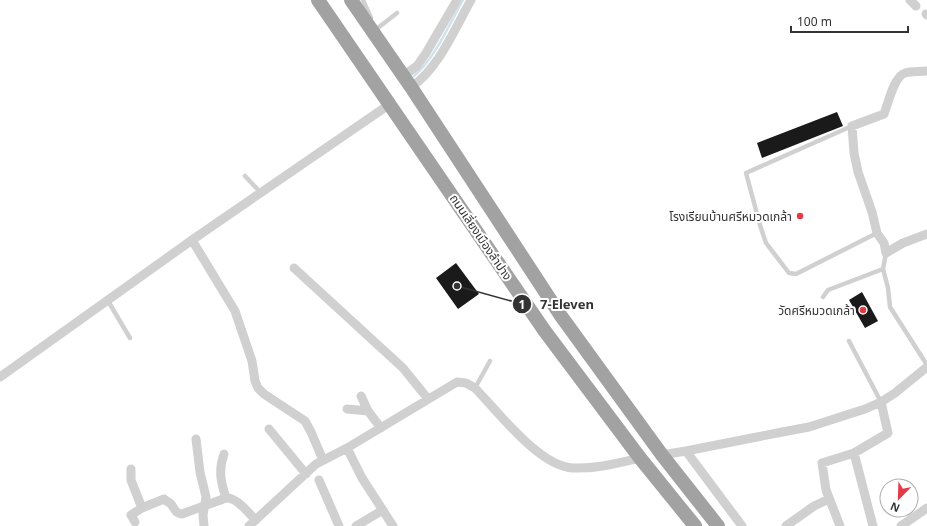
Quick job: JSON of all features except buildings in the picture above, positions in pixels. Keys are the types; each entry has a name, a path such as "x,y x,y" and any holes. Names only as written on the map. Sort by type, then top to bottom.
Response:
{"highway":[{"name":"ถนนเลี่ยงเมืองลำปาง","path":"318,0 544,330 640,458 695,526"},
{"name":"ถนนเลี่ยงเมืองลำปาง","path":"357,1 407,82 561,316 662,455 718,526"}],"street":[{"path":"466,10 456,2 407,82 418,83 435,65 466,10 471,0"},
{"path":"927,71 903,73 894,85 884,114 852,126 854,153 858,172 872,212 877,233 884,243 886,253 903,243 927,234"},
{"path":"0,378 192,240 258,190 390,104"},
{"path":"192,240 235,311 252,361 255,381 258,388 264,394 305,421 323,460"},
{"path":"294,268 403,368 428,399"},
{"path":"662,455 686,452 777,433 810,428 881,402 895,393 927,366"},
{"path":"134,522 131,515 142,508 164,500 170,503 174,511 178,514 182,514 226,498 233,499 253,523 316,464 347,448 457,382 466,383 475,388 531,447 550,461 572,468 601,467 640,458"},
{"path":"361,396 368,411 381,428"},
{"path":"840,526 826,490 822,463 854,453 888,433 881,402"},
{"path":"347,409 368,411"},
{"path":"269,429 306,474"},
{"path":"196,439 200,472 206,497 203,515 204,526"},
{"path":"347,448 362,478 393,526"},
{"path":"686,452 742,526"},
{"path":"854,453 873,526"},
{"path":"224,454 221,463 220,481 226,498"},
{"path":"131,469 131,480 142,508"},
{"path":"319,480 339,526"},
{"path":"786,526 814,506 829,499"},
{"path":"901,526 927,508"},
{"path":"356,526 383,510"}],"lane":[{"path":"374,30 397,13"},
{"path":"852,126 746,173 766,243 789,273 796,274 877,233"},
{"path":"245,176 258,190"},
{"path":"886,253 883,269 888,288 890,307 927,366"},
{"path":"824,297 828,290 883,269"},
{"path":"108,301 130,338"},
{"path":"849,341 881,402"},
{"path":"475,388 490,361"}],"waterway":[{"path":"414,76 435,51 463,0"}],"place":[{"name":"โรงเรียนบ้านศรีหมวดเกล้า","path":"800,216"},
{"name":"7-Eleven","path":"457,286"},
{"name":"วัดศรีหมวดเกล้า","path":"863,310"}]}
